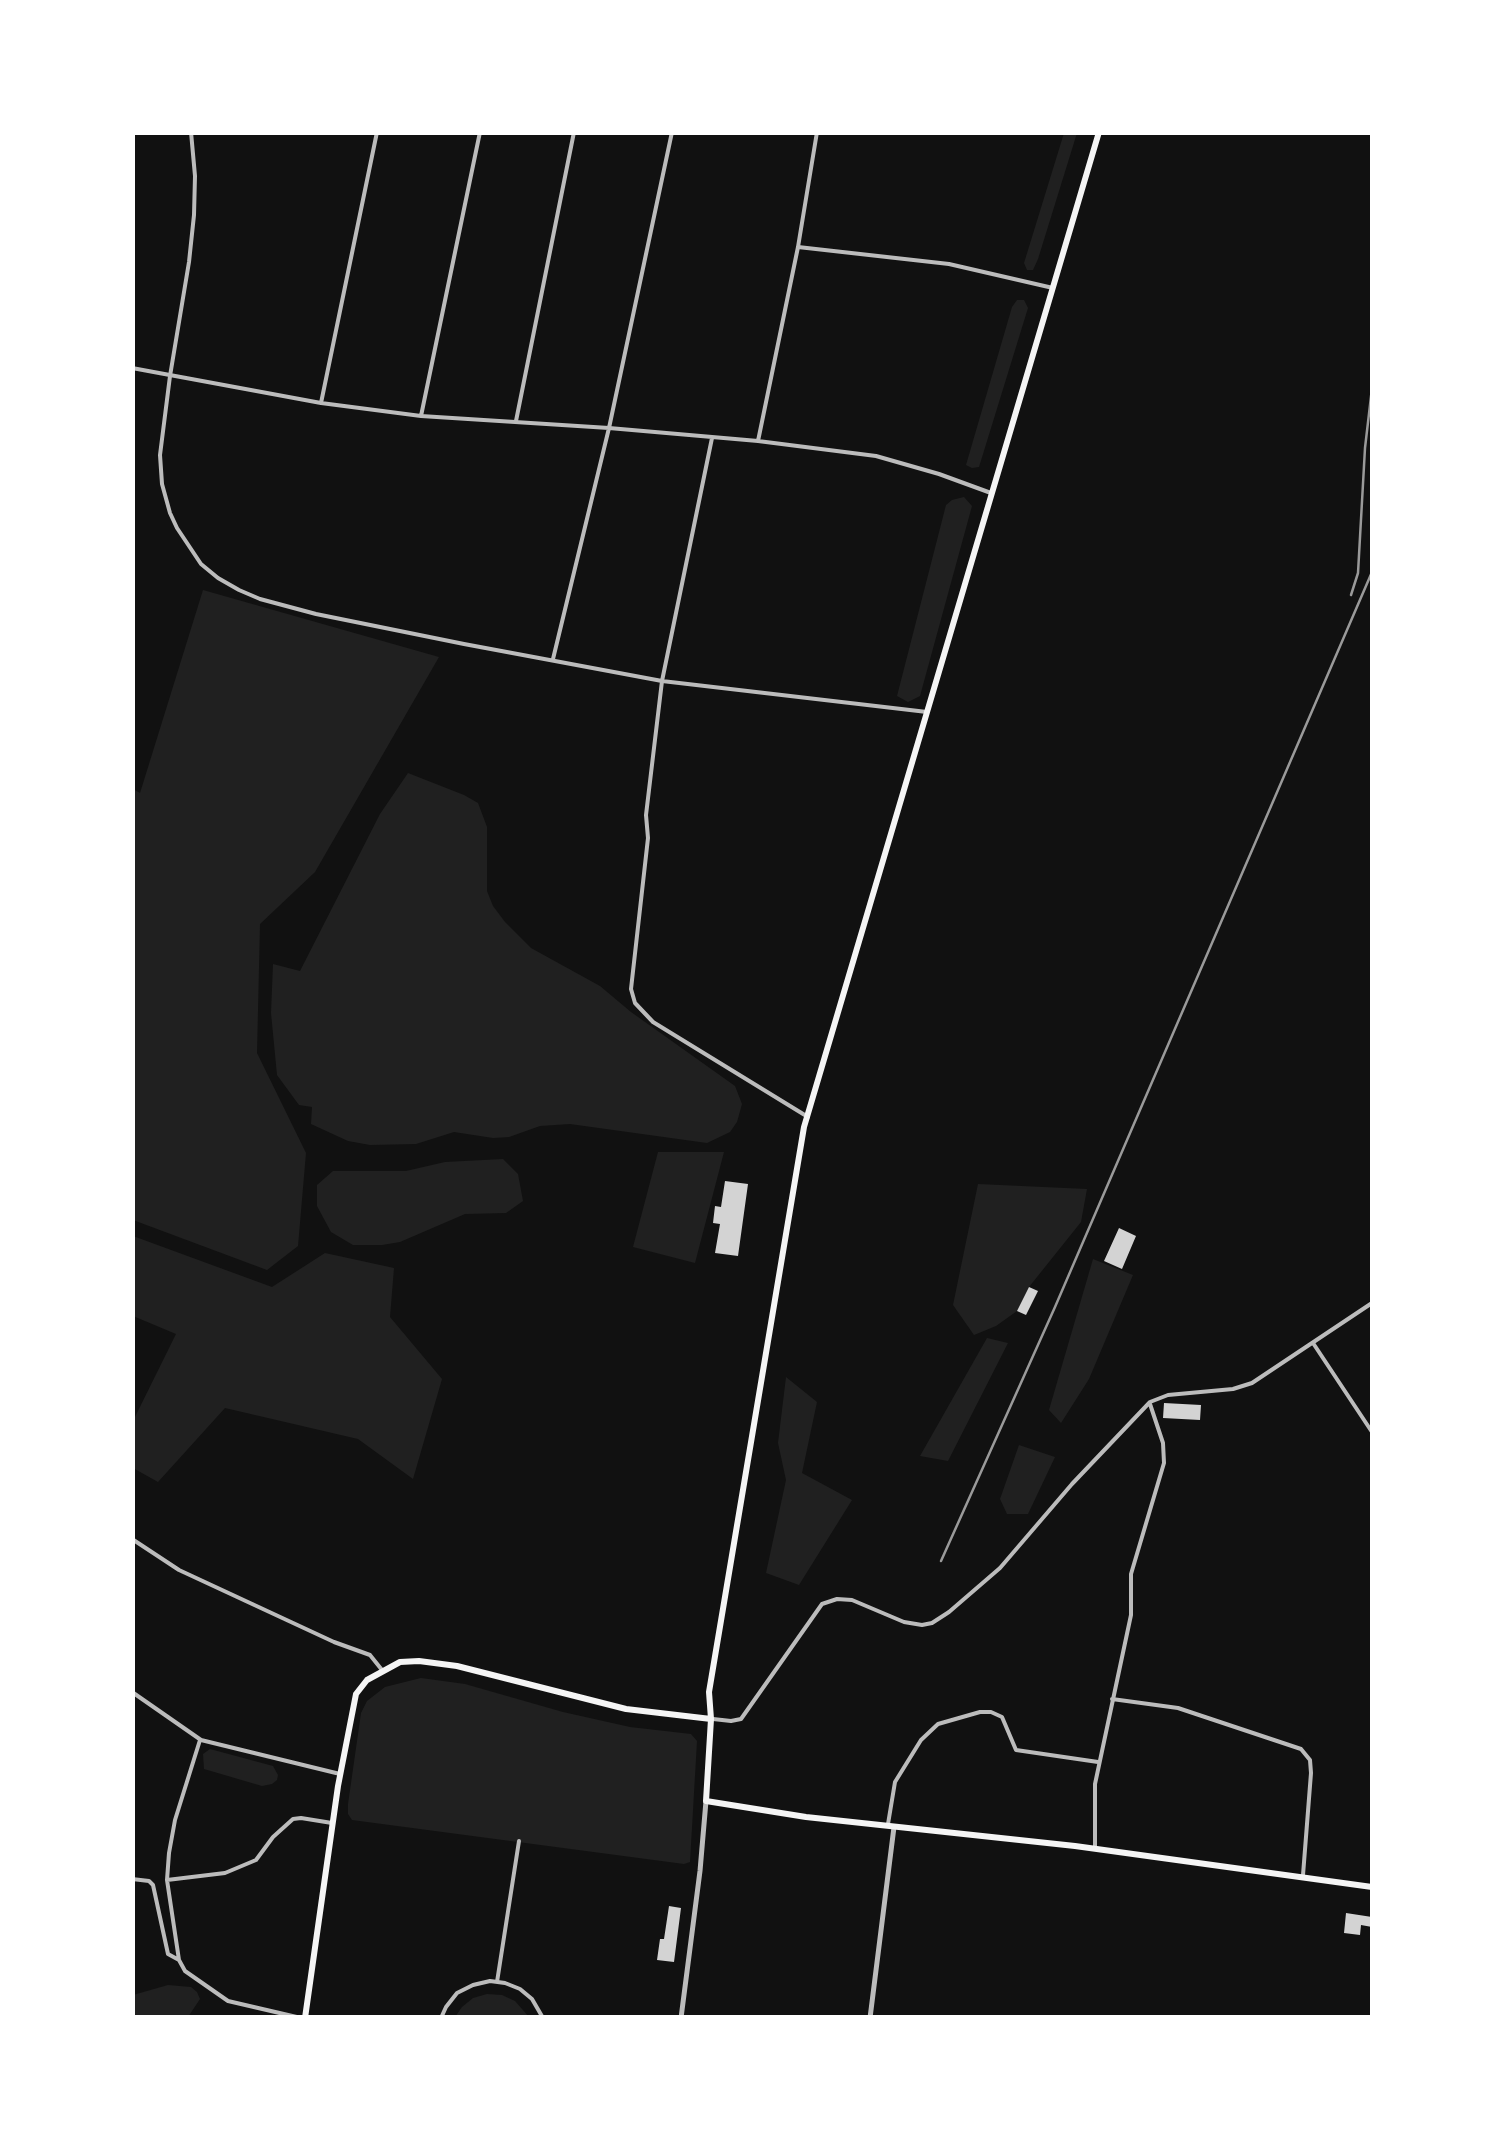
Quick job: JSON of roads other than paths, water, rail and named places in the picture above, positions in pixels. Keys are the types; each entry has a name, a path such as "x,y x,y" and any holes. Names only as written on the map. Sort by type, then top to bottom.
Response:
{"main road":[{"path":"1099,132 800,1150 710,1692 706,1801 1095,1848 1372,1887"},
{"path":"303,2018 340,1774 356,1694 367,1680 400,1662 419,1661 457,1666 626,1709 711,1719"}],"street":[{"path":"191,132 195,176 190,262 160,455 170,513 188,548 218,578 260,599 316,614 662,681 927,712"},
{"path":"321,403 377,132"},
{"path":"421,416 480,132"},
{"path":"516,421 574,132"},
{"path":"553,660 609,428 672,132"},
{"path":"758,441 817,132"},
{"path":"798,247 949,264 1053,288"},
{"path":"132,368 321,403 421,416 758,441 876,456 992,493"},
{"path":"712,438 662,681 631,988 635,1003 653,1022 808,1117"},
{"path":"711,1719 742,1719 822,1604 852,1600 904,1622 932,1623 1000,1568 1150,1402 1168,1395 1252,1383 1372,1303"},
{"path":"1312,1344 1372,1432"},
{"path":"1095,1848 1098,1762 1131,1615 1132,1574 1164,1464 1150,1402"},
{"path":"132,1539 179,1570 370,1655 382,1670"},
{"path":"132,1692 200,1740 340,1774"},
{"path":"1112,1699 1178,1708 1301,1749 1310,1760 1311,1773 1303,1876"},
{"path":"870,2018 895,1782 921,1740 938,1724 991,1712 1002,1717 1016,1750 1098,1762"},
{"path":"200,1740 169,1853 168,1880 179,1960 185,1970 228,2001 303,2018"},
{"path":"681,2018 706,1801"},
{"path":"168,1880 226,1873 256,1860 293,1819 332,1823"},
{"path":"497,1982 519,1841"},
{"path":"132,1879 153,1884 168,1954 179,1960"},
{"path":"441,2018 458,1993 473,1984 497,1982 520,1989 532,1998 543,2018"}],"railway":[{"path":"1351,595 1358,573 1372,388"},
{"path":"941,1561 1055,1307 1372,572"}]}
